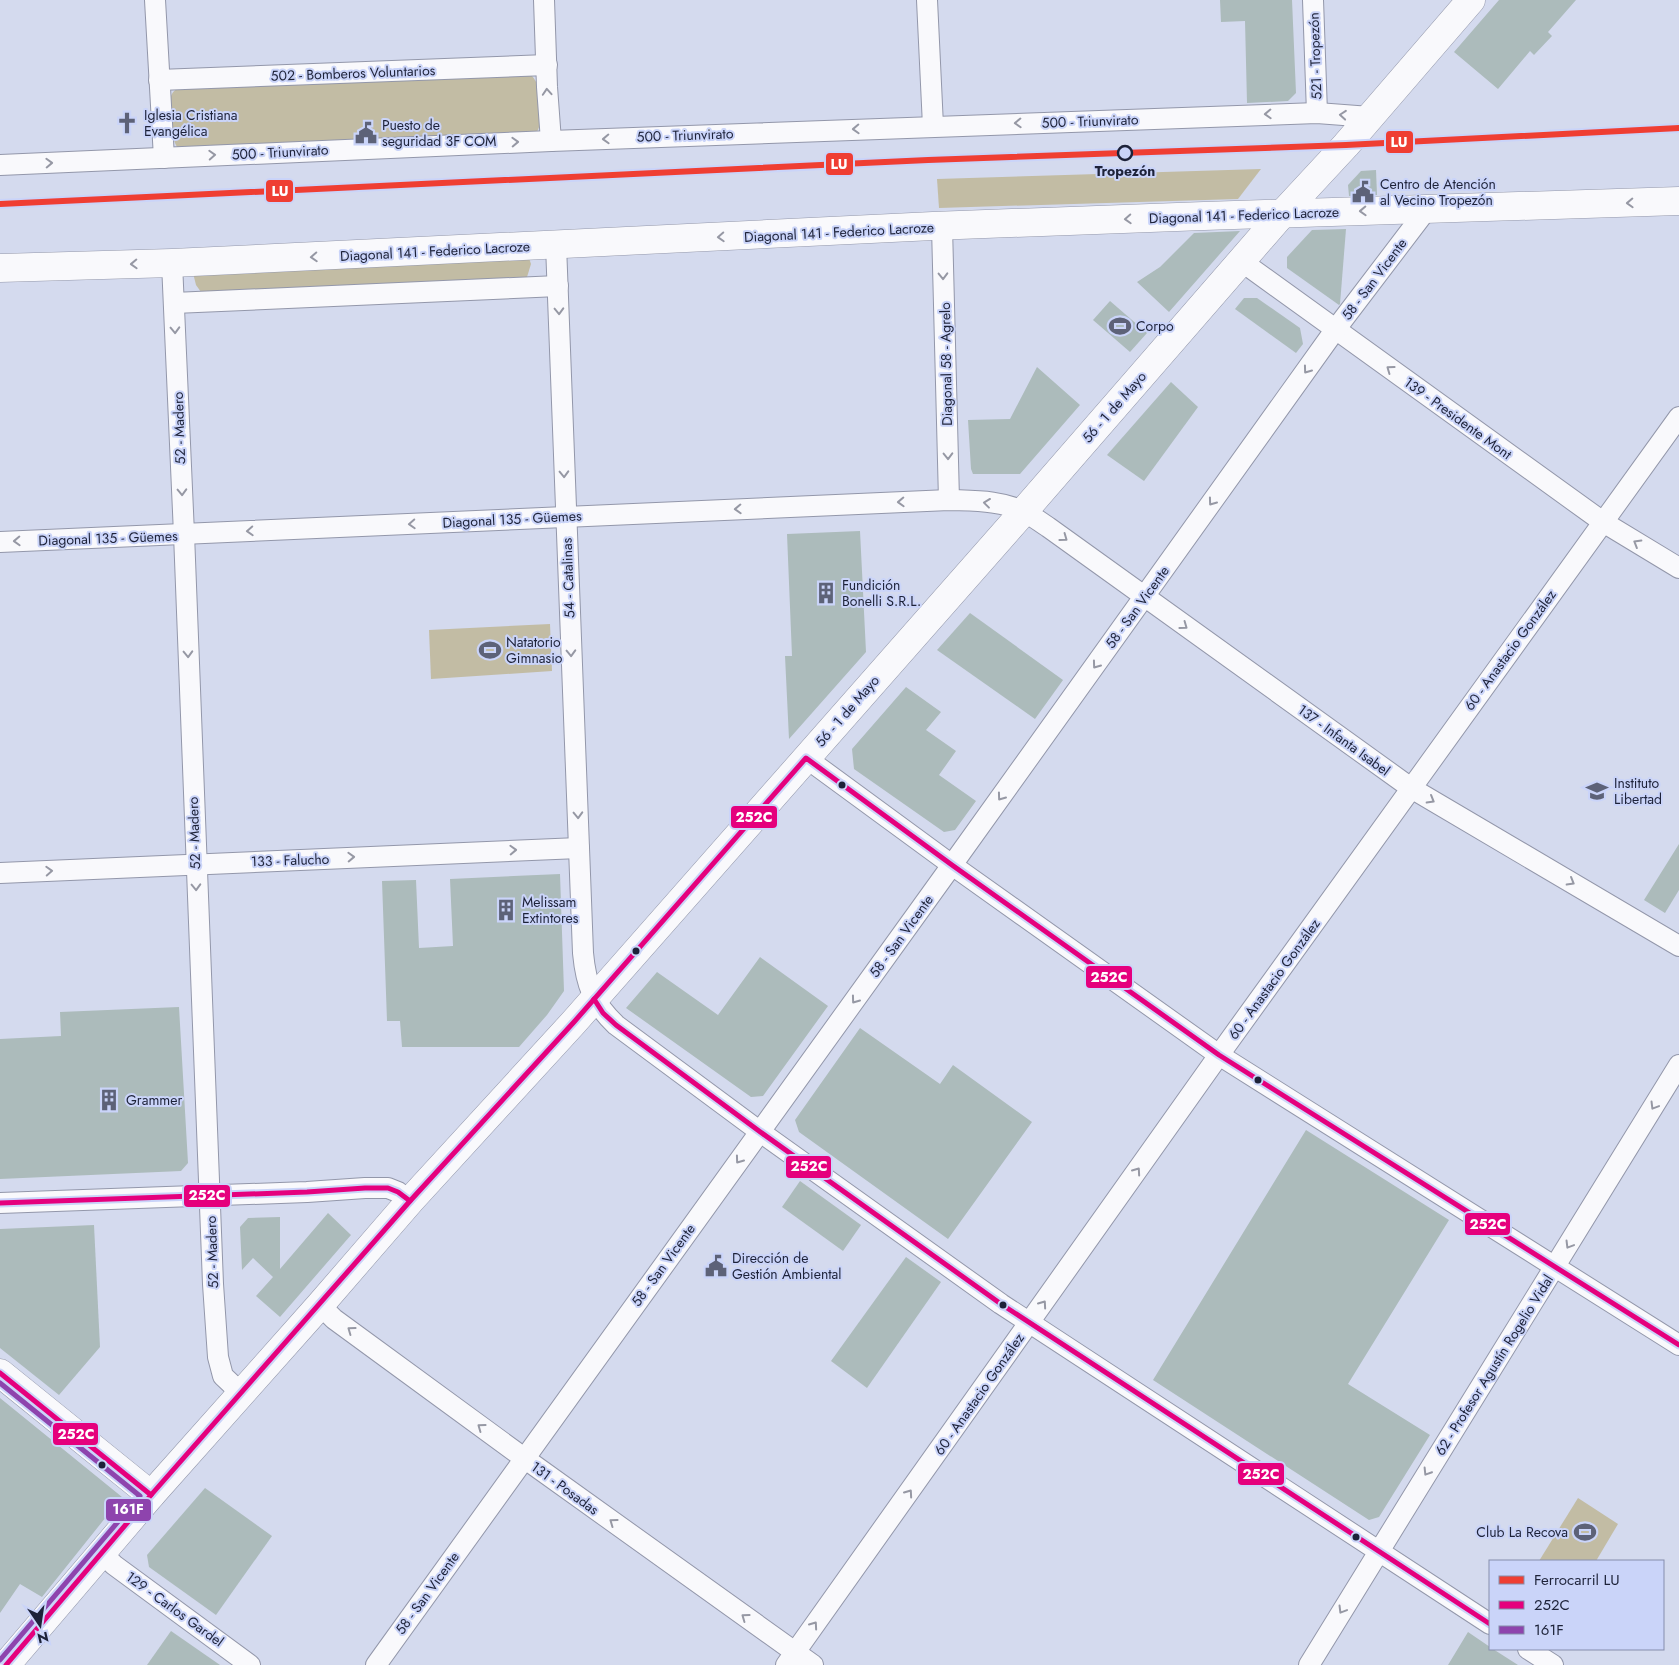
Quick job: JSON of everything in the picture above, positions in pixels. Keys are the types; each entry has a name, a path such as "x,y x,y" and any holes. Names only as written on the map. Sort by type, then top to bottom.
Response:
{"main road":[{"name":"56 - 1 de Mayo","path":"6,1665 150,1495 410,1201 594,999 1024,511 1282,214 1346,145 1471,0"},
{"name":"Diagonal 141 - Federico Lacroze","path":"0,268 172,264 1204,216 1679,201"},
{"path":"0,1373 150,1495"}],"street":[{"path":"156,0 164,158"},
{"path":"544,0 551,141"},
{"path":"927,0 933,126"},
{"name":"521 - Tropezón","path":"1313,0 1317,112"},
{"name":"502 - Bomberos Voluntarios","path":"160,80 547,65"},
{"name":"500 - Triunvirato","path":"0,165 551,141 1317,112 1370,117"},
{"name":"58 - San Vicente","path":"376,1665 1335,330 1427,209"},
{"name":"Diagonal 58 - Agrelo","path":"942,227 949,500"},
{"name":"54 - Catalinas","path":"556,245 584,970 588,987 603,1013 616,1025 760,1132 1001,1304 1489,1623"},
{"name":"139 - Presidente Mont","path":"1241,261 1602,522 1679,568"},
{"name":"52 - Madero","path":"172,264 212,1284 218,1357 223,1376 241,1393"},
{"path":"174,303 558,286"},
{"name":"60 - Anastacio González","path":"791,1659 1219,1056 1679,417"},
{"name":"Diagonal 135 - Güemes","path":"0,542 949,500 986,502 1024,511"},
{"name":"137 - Infanta Isabel","path":"1024,511 1411,788 1679,946"},
{"path":"806,758 1219,1056 1679,1345"},
{"name":"133 - Falucho","path":"0,873 579,848"},
{"name":"62 - Profesor Agustín Rogelio Vidal","path":"1309,1665 1378,1551 1556,1268 1679,1065"},
{"path":"0,1203 209,1196 365,1188 388,1188 398,1192 410,1201"},
{"name":"131 - Posadas","path":"320,1305 334,1318 791,1659 814,1665"},
{"name":"129 - Carlos Gardel","path":"101,1552 114,1564 250,1665"},
{"path":"1530,1650 1553,1665"}],"shaded area":[{"path":"531,75 537,85 540,98 540,124 534,135 178,148 171,123 171,96 180,87"},
{"path":"1261,169 1238,199 939,208 937,179"},
{"path":"527,252 531,264 527,277 201,292 196,285 193,273"},
{"name":"Natatorio Gimnasio","path":"550,624 552,671 431,679 429,630"},
{"name":"Club La Recova","path":"1578,1498 1618,1524 1597,1560 1540,1560"}],"building":[{"path":"1220,0 1292,0 1296,93 1288,101 1247,103 1245,21 1221,22"},
{"path":"1499,0 1576,0 1548,32 1552,36 1534,55 1530,51 1498,89 1454,52"},
{"name":"Centro de Atención al Vecino Tropezón","path":"1376,170 1377,195 1349,196 1348,185 1361,171"},
{"path":"1346,229 1339,305 1287,268 1287,257 1312,230"},
{"path":"1240,231 1169,312 1137,282 1160,267 1194,233"},
{"path":"1244,298 1257,298 1300,328 1303,344 1296,353 1235,309"},
{"name":"Corpo","path":"1110,301 1147,333 1130,352 1093,320"},
{"path":"1037,367 1080,405 1020,474 973,474 971,469 968,420 1010,419"},
{"path":"1171,382 1198,407 1144,481 1107,455"},
{"name":"Fundición Bonelli S.R.L.","path":"860,531 866,652 789,739 785,656 792,656 787,534"},
{"path":"970,613 1063,680 1035,719 937,650"},
{"path":"906,687 941,712 926,730 956,751 939,775 976,801 955,830 944,832 854,769 852,749"},
{"path":"1679,844 1679,890 1665,913 1644,900"},
{"path":"560,874 564,991 547,1015 519,1047 402,1047 400,1021 387,1021 382,881 416,880 419,948 453,946 450,879"},
{"path":"760,957 828,1006 763,1096 751,1097 626,1008 657,972 718,1015"},
{"name":"Grammer","path":"179,1007 188,1163 181,1171 0,1179 0,1039 61,1036 60,1012"},
{"path":"860,1028 940,1084 953,1065 1032,1122 948,1239 799,1132 795,1120"},
{"path":"1306,1130 1449,1220 1348,1384 1430,1435 1379,1517 1369,1520 1153,1380"},
{"path":"800,1181 861,1225 843,1251 782,1207"},
{"path":"328,1213 351,1235 280,1317 256,1296 273,1277 253,1258 242,1270 240,1227 248,1218 280,1217 280,1269"},
{"path":"94,1225 100,1347 59,1395 0,1348 0,1229"},
{"path":"906,1257 941,1282 867,1388 831,1361"},
{"path":"0,1398 122,1497 42,1597 20,1584 0,1613"},
{"path":"205,1488 272,1536 216,1615 149,1567 147,1555"},
{"path":"171,1631 220,1665 147,1665"},
{"path":"1468,1632 1489,1646 1489,1650 1495,1650 1518,1665 1448,1665"}],"rail line":[{"name":"LU","path":"0,204 928,160 1346,145 1679,128"}],"transit line":[{"name":"252C","path":"6,1665 151,1495 410,1201 574,1022 806,758 952,865 1219,1055 1679,1345"},
{"name":"252C","path":"594,999 603,1013 616,1025 759,1131 1001,1304 1489,1623"},
{"name":"252C","path":"0,1203 307,1192 365,1188 388,1188 398,1192 410,1201"},
{"name":"252C","path":"0,1373 151,1495"},
{"name":"161F","path":"0,1383 140,1496 0,1660"}],"place":[{"name":"Iglesia Cristiana Evangélica","path":"127,123"},
{"name":"Puesto de seguridad 3F COM","path":"366,133"},
{"name":"Tropezón","path":"1125,153"},
{"name":"Centro de Atención al Vecino Tropezón","path":"1363,192"},
{"name":"Corpo","path":"1120,326"},
{"name":"Fundición Bonelli S.R.L.","path":"826,593"},
{"name":"Natatorio Gimnasio","path":"490,650"},
{"name":"Instituto Libertad","path":"1597,791"},
{"name":"Melissam Extintores","path":"506,910"},
{"name":"Grammer","path":"109,1100"},
{"name":"Dirección de Gestión Ambiental","path":"716,1266"},
{"name":"Club La Recova","path":"1585,1532"}]}
